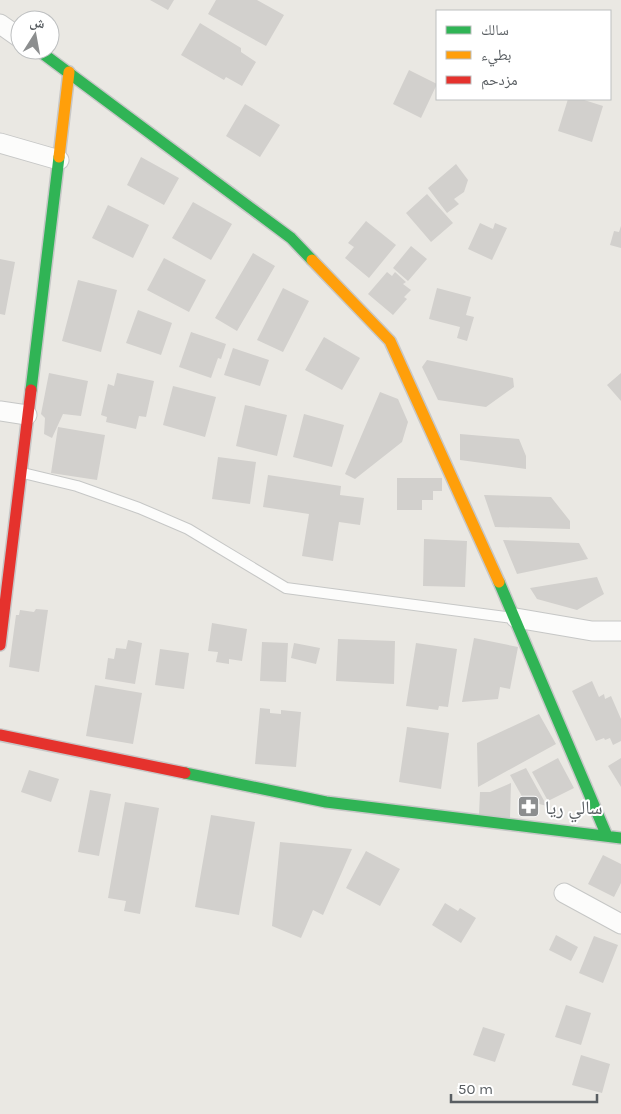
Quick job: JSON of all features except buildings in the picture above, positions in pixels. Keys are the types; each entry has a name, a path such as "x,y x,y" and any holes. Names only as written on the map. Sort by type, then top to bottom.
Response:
{"street":[{"path":"52,60 291,238 390,341 516,618 607,836"},
{"path":"0,645 69,72"},
{"path":"0,143 59,160"},
{"path":"0,411 27,415"},
{"path":"516,618 592,631 621,631"},
{"path":"0,735 326,802 621,838"},
{"path":"564,893 621,924"}],"lane":[{"path":"20,473 77,486 139,508 180,526 286,588 516,618"}],"traffic: fast":[{"path":"51,60 291,238 312,260"},
{"path":"31,390 59,157"},
{"path":"499,582 607,836"},
{"path":"185,773 326,802 621,838"}],"traffic: slow":[{"path":"59,157 69,72"},
{"path":"312,260 390,341 499,582"}],"traffic: jam":[{"path":"0,645 31,390"},
{"path":"0,735 185,773"}],"place":[{"name":"سالي ريا","path":"529,807"}]}
